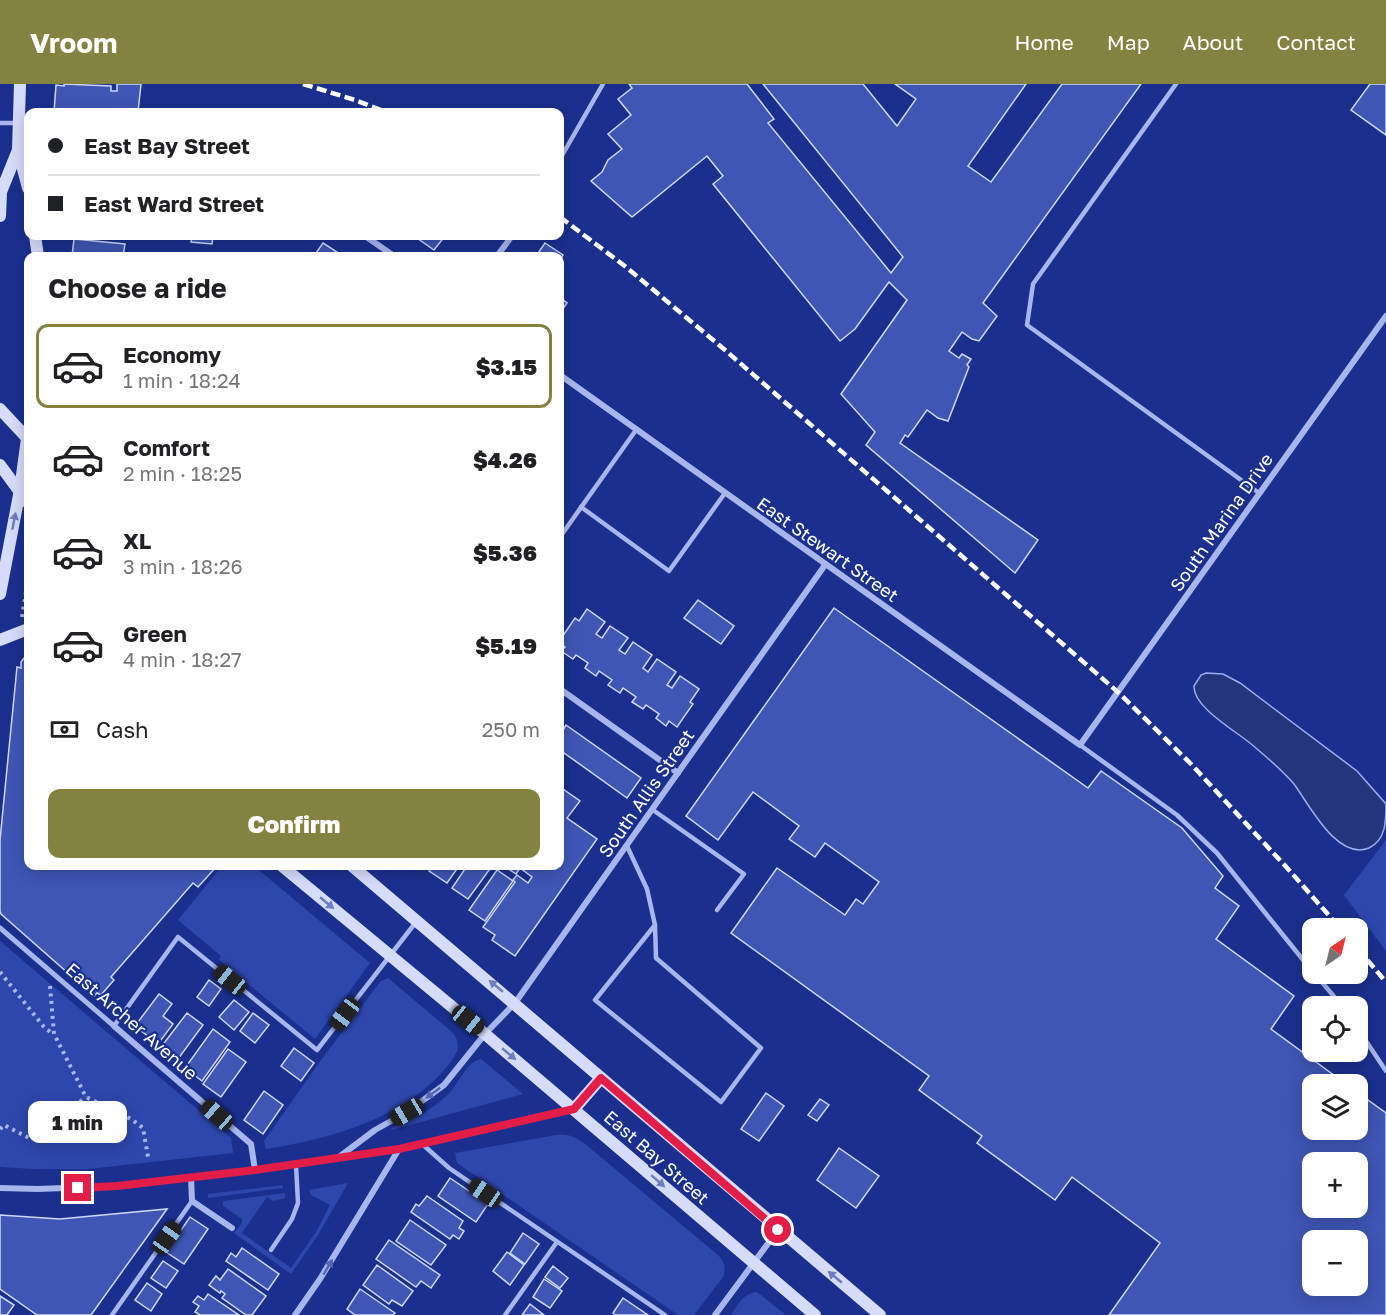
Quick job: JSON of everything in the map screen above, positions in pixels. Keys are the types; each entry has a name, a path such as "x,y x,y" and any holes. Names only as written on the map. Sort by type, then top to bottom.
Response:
{"main road":[{"path":"0,216 1,192 23,150 19,123 20,84"},
{"path":"0,409 24,434"},
{"path":"0,594 24,464"},
{"path":"0,465 24,496"},
{"path":"0,640 24,625"},
{"name":"East Bay Street","path":"287,870 485,1034 815,1315"},
{"name":"East Bay Street","path":"357,870 880,1315"},
{"path":"574,1109 601,1078"}],"street":[{"path":"371,240 388,252"},
{"name":"South Marina Drive","path":"1080,746 1386,316"},
{"name":"East Stewart Street","path":"564,378 1080,746"},
{"name":"South Allis Street","path":"339,1157 375,1130 407,1112 444,1085 485,1034 515,1003 825,565"},
{"path":"564,692 678,774"},
{"name":"East Archer Avenue","path":"0,927 251,1144 255,1170"},
{"path":"0,1188 117,1186 296,1165 399,1149 574,1109"},
{"path":"295,1315 320,1279 399,1149"},
{"path":"191,1177 192,1201 232,1228"},
{"path":"715,1315 778,1230"}],"lane":[{"path":"564,152 603,84"},
{"path":"1176,84 1033,284 1027,325 1259,493"},
{"path":"0,123 19,123"},
{"path":"564,531 636,430"},
{"path":"580,507 669,571 725,493"},
{"path":"1080,746 1177,815 1217,853 1302,957"},
{"path":"653,810 744,874 717,910"},
{"path":"627,846 646,890 655,926 656,958 761,1048 721,1102 595,1000 655,926"},
{"path":"114,1026 178,937 317,1050 418,920"},
{"path":"1324,984 1334,996"},
{"path":"1368,1044 1386,1071"},
{"path":"421,1143 449,1168 666,1315"},
{"path":"271,1250 292,1219 298,1203 296,1165"},
{"path":"112,1315 192,1201"},
{"path":"505,1315 557,1242"}],"path":[{"path":"0,972 44,1027 54,1034"},
{"path":"54,974 50,985 54,1034 86,1096 131,1119 143,1128 148,1157"},
{"path":"0,1129 2,1124 31,1139 86,1096"}],"shaded area":[{"path":"1223,674 1240,683 1357,771 1386,804 1384,829 1375,845 1357,850 1335,839 1294,784 1272,761 1201,703 1194,686 1201,675"},
{"path":"1386,840 1386,951 1368,927 1368,918 1361,918 1344,895"},
{"path":"219,870 259,870 370,963 315,1039 219,960 221,956 178,920"},
{"path":"0,941 231,1138 233,1153 88,1169 0,1167"},
{"path":"388,978 452,1032 458,1044 457,1052 452,1060 432,1083 412,1099 390,1112 341,1132 266,1149 264,1141 321,1060 380,982"},
{"path":"481,1059 523,1094 392,1130 391,1128 439,1103 452,1090 468,1067"},
{"path":"556,1135 571,1136 584,1143 719,1256 724,1266 723,1277 694,1315 678,1315 457,1163 455,1153"},
{"path":"348,1183 318,1235 291,1274 234,1233 242,1223 242,1219 223,1206 223,1201 285,1193 285,1198 273,1201 267,1197 242,1233 291,1268 316,1232 330,1205 311,1195 309,1190"},
{"path":"283,1185 283,1188 208,1198 208,1194"},
{"path":"757,1292 786,1315 731,1315 744,1297"}],"building":[{"path":"64,84 111,86 111,91 117,91 117,84 141,84 138,108 54,108 56,85 64,86"},
{"path":"629,84 747,84 774,119 768,123 891,273 903,257 763,84 863,84 897,126 916,99 895,84 1026,84 968,166 991,182 1062,84 1141,84 983,303 997,316 979,341 962,332 949,351 959,358 962,354 971,359 948,421 938,418 927,410 908,437 905,435 900,443 1038,540 1015,573 866,445 875,432 841,394 907,300 889,282 855,329 840,341 713,184 723,176 707,156 632,217 591,181 602,172 608,160 622,149 608,134 631,115 618,99 632,88"},
{"path":"1370,84 1386,84 1386,135 1351,110"},
{"path":"74,240 125,244 124,252 72,252"},
{"path":"191,240 212,240 212,244 191,242"},
{"path":"420,240 442,240 434,250"},
{"path":"323,243 337,252 317,252"},
{"path":"545,243 558,252 539,252"},
{"path":"698,600 734,626 721,644 684,618"},
{"path":"834,608 1088,788 1101,771 1182,828 1223,876 1215,888 1239,906 1216,939 1294,996 1271,1029 1302,1052 1302,1062 1316,1062 1332,1074 1302,1074 1302,1140 1368,1140 1368,1100 1386,1113 1386,1315 1109,1315 1160,1243 1072,1177 1055,1200 977,1143 982,1136 919,1090 929,1076 731,933 777,868 845,915 856,899 863,904 879,882 825,843 815,857 789,839 799,826 753,792 718,840 686,816"},
{"path":"587,609 605,622 596,634 602,638 610,626 628,638 619,650 625,654 633,642 652,655 643,668 648,672 657,659 676,672 667,685 672,688 680,676 699,689 690,702 693,704 677,727 669,721 666,726 656,718 659,714 646,705 643,709 632,702 636,697 623,688 620,693 608,685 612,680 599,671 596,676 585,668 588,663 576,655 573,659 564,653 564,634 575,618 579,621"},
{"path":"24,658 24,870 213,870 198,887 193,883 111,977 114,980 101,995 97,993 94,996 0,911 0,840 17,667 21,668"},
{"path":"566,725 641,778 627,798 564,753"},
{"path":"564,790 580,801 567,818 597,839 515,956 492,940 495,935 483,927 515,882 513,880 517,875 528,883 532,877 523,870 564,870"},
{"path":"430,870 456,870 447,883"},
{"path":"464,870 489,870 468,899 452,888"},
{"path":"497,870 513,881 485,921 469,910"},
{"path":"209,980 221,989 209,1006 197,997"},
{"path":"159,994 172,1004 163,1016 173,1024 158,1044 135,1026"},
{"path":"234,1000 249,1012 234,1030 219,1017"},
{"path":"187,1013 203,1025 178,1059 161,1047"},
{"path":"253,1013 269,1025 255,1043 240,1031"},
{"path":"213,1029 230,1042 202,1081 185,1068"},
{"path":"294,1048 314,1063 301,1081 281,1066"},
{"path":"228,1049 246,1062 221,1097 203,1084"},
{"path":"264,1091 283,1105 263,1134 244,1120"},
{"path":"766,1093 784,1106 759,1141 741,1129"},
{"path":"820,1099 829,1105 817,1121 808,1115"},
{"path":"839,1148 879,1176 856,1208 817,1180"},
{"path":"450,1178 488,1204 476,1222 438,1196"},
{"path":"427,1196 463,1221 459,1228 464,1231 459,1239 453,1235 450,1239 411,1212 416,1204 419,1206"},
{"path":"167,1209 91,1315 37,1315 0,1289 0,1215 60,1219"},
{"path":"190,1217 208,1229 184,1264 166,1252"},
{"path":"410,1220 446,1245 431,1265 396,1241"},
{"path":"523,1233 539,1244 525,1264 510,1253"},
{"path":"389,1240 440,1275 431,1288 421,1281 416,1287 376,1259"},
{"path":"242,1248 279,1274 268,1290 226,1261 231,1253 236,1257"},
{"path":"507,1252 524,1265 510,1285 493,1271"},
{"path":"163,1261 178,1271 166,1288 151,1278"},
{"path":"377,1265 413,1291 402,1306 392,1300 389,1304 363,1285"},
{"path":"553,1266 568,1278 560,1288 545,1277"},
{"path":"228,1269 266,1296 252,1315 246,1315 222,1298 225,1294 209,1285 216,1276 220,1280"},
{"path":"544,1279 562,1291 550,1308 533,1297"},
{"path":"147,1283 162,1294 151,1311 135,1300"},
{"path":"360,1289 395,1313 393,1315 355,1315 347,1309"},
{"path":"208,1294 239,1315 200,1315 195,1312 199,1306 193,1302 198,1296 204,1300"},
{"path":"0,1296 14,1305 7,1315 0,1315"},
{"path":"623,1298 648,1315 615,1315 613,1313"},
{"path":"530,1304 544,1315 522,1315"}],"railway":[{"path":"303,84 376,108"},
{"path":"564,220 626,267 725,350 1119,693 1191,764 1331,918"},
{"path":"1368,961 1386,982"}],"route":[{"path":"78,1188 117,1186 255,1170 399,1149 574,1109 601,1078 778,1230"}]}
